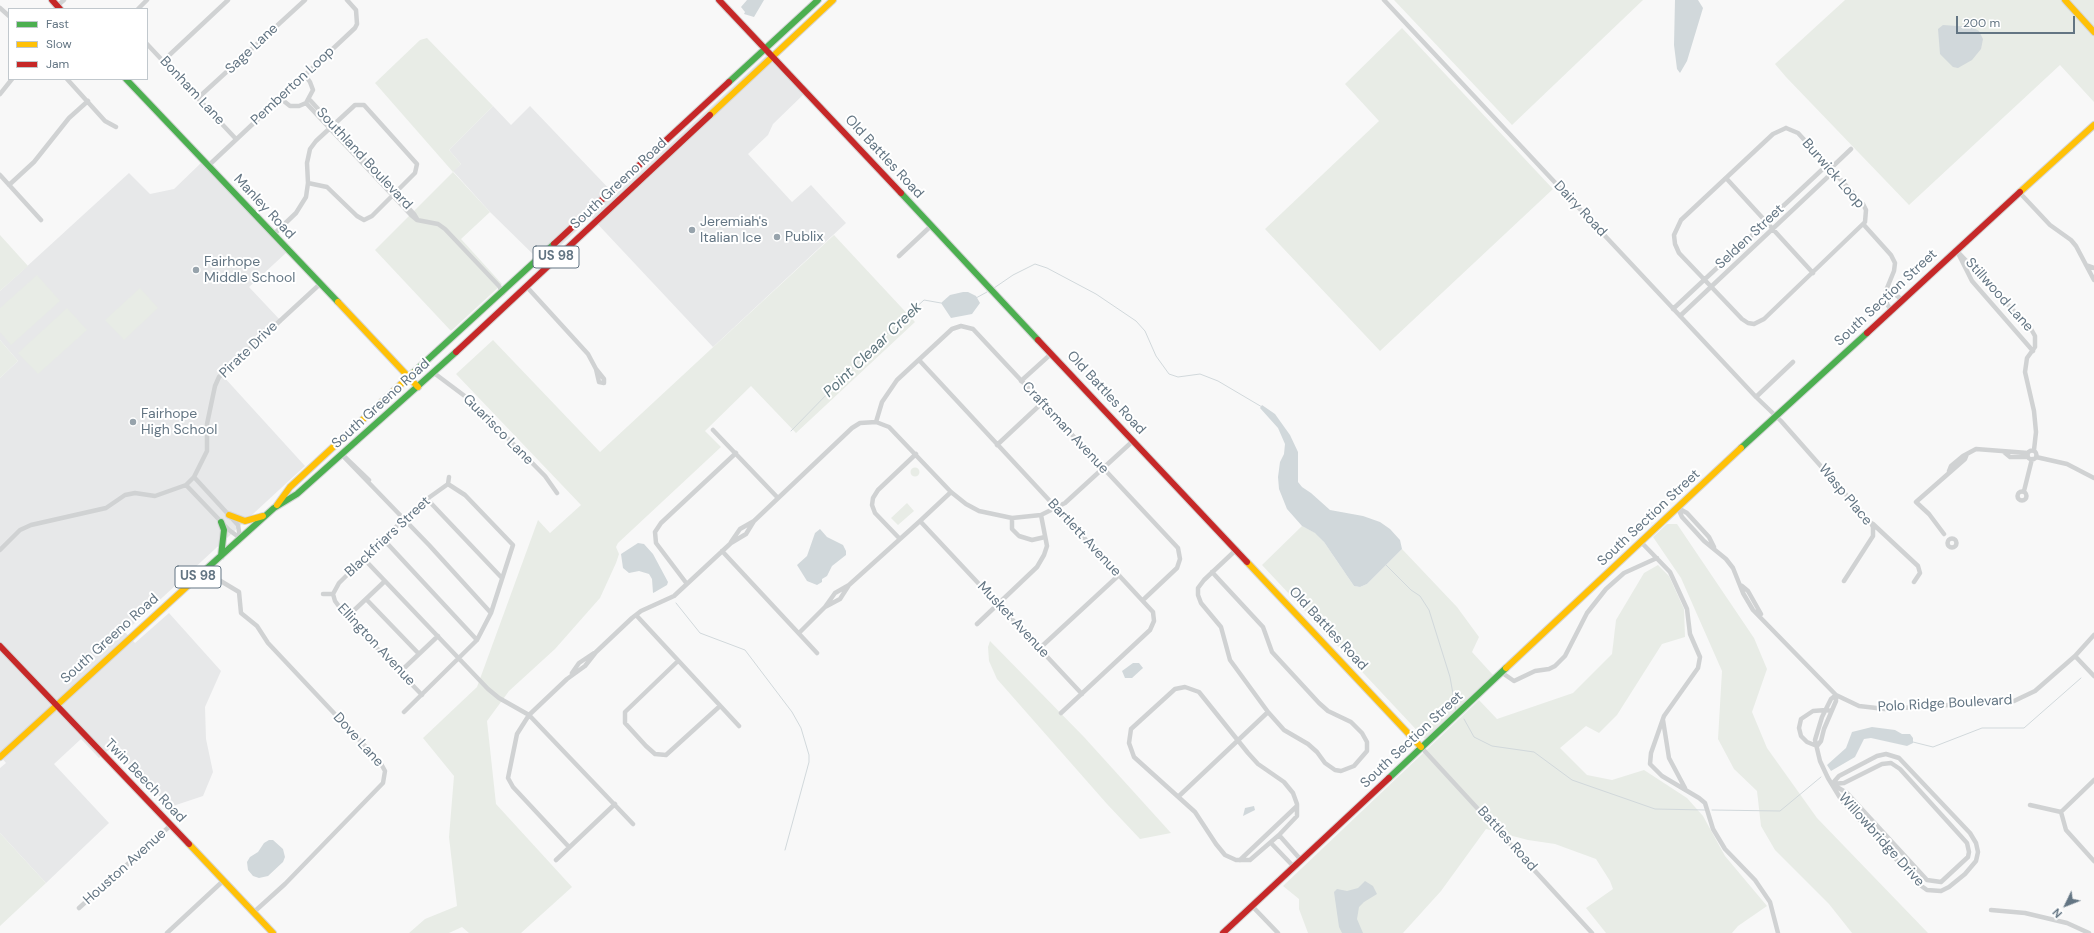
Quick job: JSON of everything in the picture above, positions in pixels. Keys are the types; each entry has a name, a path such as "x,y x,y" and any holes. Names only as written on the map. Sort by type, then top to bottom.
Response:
{"street":[{"path":"52,0 59,8 64,0"},
{"path":"139,8 147,0"},
{"path":"163,61 228,0"},
{"name":"Sage Lane","path":"198,98 305,0"},
{"name":"Pemberton Loop","path":"208,166 355,28 357,17 356,10 347,0"},
{"name":"Old Battles Road","path":"719,0 1237,549 1421,747"},
{"name":"South Greeno Road","path":"0,757 55,705 267,515 290,487 766,50 818,0"},
{"name":"South Greeno Road","path":"274,508 297,494 434,373 773,58 833,0"},
{"name":"Dairy Road","path":"1384,0 1775,417"},
{"path":"2065,0 2094,32"},
{"path":"0,8 8,15"},
{"name":"Bonham Lane","path":"148,45 236,139"},
{"name":"Southland Boulevard","path":"280,98 290,106 300,106 308,101 312,86 305,75"},
{"path":"0,94 11,80"},
{"path":"68,80 105,121 116,127"},
{"name":"Manley Road","path":"127,80 418,387"},
{"path":"10,185 34,162 69,118 88,101"},
{"name":"Southland Boulevard","path":"308,101 394,195 414,214 417,220 438,224 445,228 503,292"},
{"path":"273,235 302,206 308,193 307,163 310,149 355,105 359,104 367,108 417,164 415,173 372,216 364,220 356,216 327,187 308,183"},
{"name":"South Section Street","path":"1223,933 1775,417 2019,192 2094,125"},
{"name":"Burwick Loop","path":"1786,128 1798,133 1830,169 1863,204 1867,216 1864,225 1764,319 1754,324 1742,320 1679,253 1675,244 1674,235 1681,220 1773,134 1786,128"},
{"name":"Selden Street","path":"1680,316 1772,230 1851,149"},
{"name":"Selden Street","path":"1673,309 1766,222 1830,169"},
{"path":"0,175 41,220"},
{"path":"1726,178 1813,273"},
{"path":"2019,192 2050,225 2071,240 2094,280"},
{"path":"600,202 608,210"},
{"path":"900,256 932,225"},
{"path":"1864,225 1893,259 1895,267 1885,298 1891,310"},
{"name":"Stillwood Lane","path":"1956,250 1966,266 1972,281 2033,351"},
{"name":"Stillwood Lane","path":"1956,250 2031,329 2036,340 2033,351 2025,363 2024,372 2034,411 2036,432 2034,450 2037,453 2031,456"},
{"path":"2086,265 2094,268"},
{"name":"Pirate Drive","path":"0,550 20,530 31,525 106,508 125,495 135,493 155,496 186,485 194,477 207,451 207,424 215,386 219,377 320,284"},
{"path":"526,286 588,354 596,369"},
{"path":"1888,288 1902,300"},
{"name":"Craftsman Avenue","path":"876,422 882,402 897,380 952,329 959,326 967,326 974,330 1174,544 1180,554 1177,568 1143,600"},
{"path":"1021,381 1052,353"},
{"name":"Bartlett Avenue","path":"919,360 1143,600 1150,608 1154,617 1153,625 1150,630 1061,713"},
{"path":"1756,397 1793,362"},
{"name":"Guarisco Lane","path":"434,373 470,400 545,476 557,493"},
{"path":"997,445 1042,403"},
{"name":"Wasp Place","path":"1775,417 1873,527 1873,536 1844,581"},
{"path":"731,543 739,530 754,521 852,428 860,423 876,422 889,427 951,492 966,504 986,513 1012,518 1041,515 1056,508 1076,495 1134,440"},
{"path":"713,430 778,498"},
{"path":"1949,540 1939,531 1938,527 1930,518 1926,516 1925,512 1916,502 1968,454 1982,448 2004,452 2010,457 2031,456 2067,464 2094,478"},
{"path":"687,584 656,543 655,532 661,523 736,453"},
{"path":"342,454 355,465 491,613"},
{"path":"899,538 875,513 872,505 873,498 878,490 916,454"},
{"path":"2024,491 2031,456"},
{"path":"194,477 238,525 240,538"},
{"path":"404,712 477,640 491,613 501,577 513,545 465,495 448,484 449,477"},
{"name":"Blackfriars Street","path":"333,594 339,583 404,520 427,499 448,484"},
{"path":"186,485 221,522 240,538"},
{"path":"799,633 825,607 835,593 849,585 951,492"},
{"path":"427,499 501,577"},
{"name":"Polo Ridge Boulevard","path":"1678,508 1682,517 1704,541 1715,549 1733,568 1742,586 1748,591 1761,616 1836,695 1851,703 1876,709 2014,701 2035,691 2094,637"},
{"path":"229,515 245,521 267,515"},
{"path":"978,624 1037,567 1047,546 1041,515"},
{"path":"1012,518 1012,529 1019,536 1032,540 1045,537"},
{"path":"569,847 513,787 508,778 517,734 529,715 567,679 579,662 596,652 636,615 674,596 731,543 746,534 754,521"},
{"name":"Musket Avenue","path":"920,521 1082,694"},
{"path":"221,522 224,530 221,556"},
{"path":"1871,523 1918,566 1920,572 1914,582"},
{"path":"384,540 477,640"},
{"path":"1641,542 1670,572 1687,609 1690,634 1700,657 1698,668 1663,719 1652,748 1650,764 1662,776 1705,803 1713,830 1725,849 1755,880 1770,902 1778,933"},
{"path":"1212,572 1263,626 1272,652 1319,703 1328,711 1351,722 1362,733 1367,742 1367,751 1354,766 1342,771 1335,770 1325,763 1318,752 1308,744 1284,730 1268,712 1230,660 1221,627 1199,600 1198,588 1212,572 1237,549"},
{"path":"722,551 817,653"},
{"path":"1501,672 1514,682 1535,671 1549,669 1555,666 1565,656 1587,613 1606,589 1624,573 1657,558"},
{"path":"364,559 493,694 529,715 633,824"},
{"name":"Dove Lane","path":"206,569 214,577 239,592 241,613 254,623 272,647 380,762 385,771 384,780 377,789 285,884 254,912"},
{"path":"1040,648 1119,575"},
{"path":"347,617 385,581"},
{"path":"323,594 333,594"},
{"name":"Ellington Avenue","path":"333,594 335,601 347,617 422,695"},
{"path":"366,599 419,654"},
{"path":"636,615 739,726"},
{"path":"400,672 438,636"},
{"name":"Twin Beech Road","path":"0,646 273,933"},
{"path":"2075,656 2094,676"},
{"path":"678,660 625,712 625,723 655,754 666,755 720,706"},
{"path":"1180,687 1193,689 1204,696 1238,741 1258,764 1289,786 1296,798 1297,806 1297,816 1294,820 1272,842 1250,860 1230,858 1220,850 1198,816 1179,796 1138,763 1131,751 1128,739 1131,729 1147,713 1175,689 1180,687"},
{"path":"1828,711 1808,712 1801,719 1799,723 1799,732 1811,745 1817,746 1821,741 1828,711 1836,701 1836,695"},
{"path":"1179,796 1268,712"},
{"path":"1663,719 1669,758 1686,790"},
{"name":"Willowbridge Drive","path":"1817,746 1820,761 1832,784 1842,801 1924,888 1936,892 1945,890 1961,877 1976,861 1977,847 1975,839 1899,758 1886,754 1877,756 1839,776 1832,784"},
{"name":"Battles Road","path":"1421,747 1592,933"},
{"name":"Willowbridge Drive","path":"1886,763 1901,770 1965,840 1969,849 1968,856 1941,882 1927,880 1847,793 1832,784 1844,782 1886,763"},
{"path":"1901,770 1906,764"},
{"path":"1860,765 1865,772"},
{"path":"2062,812 2094,780"},
{"path":"556,860 615,804"},
{"path":"2030,805 2062,812"},
{"path":"1240,860 1297,806"},
{"path":"1939,811 1945,806"},
{"path":"2062,812 2066,830 2094,861"},
{"path":"1866,827 1873,821"},
{"name":"Houston Avenue","path":"80,908 171,825"},
{"path":"1267,835 1294,867"},
{"path":"1279,835 1301,860"},
{"path":"1969,849 1977,847"},
{"path":"1893,856 1900,850"},
{"path":"1955,870 1961,877"},
{"path":"167,933 223,881"},
{"path":"1941,882 1945,890"},
{"path":"1252,906 1278,933"},
{"path":"1991,910 2025,913 2066,923 2089,933"}],"shaded area":[{"path":"747,0 764,0 754,17 744,14 745,12 741,7"},
{"path":"1394,0 1643,0 1512,125"},
{"path":"1675,0 1698,0 1703,8 1687,61 1680,73 1677,69 1674,45"},
{"path":"1845,0 2094,0 2094,102 2060,65 1909,205 1775,64"},
{"path":"1943,25 1972,27 1979,31 1983,39 1981,49 1972,60 1958,68 1953,67 1940,54 1938,29"},
{"path":"1402,28 1553,189 1380,351 1265,229 1379,121 1345,84"},
{"path":"427,38 493,106 449,150 461,164 453,172 375,83 420,40"},
{"path":"766,56 804,94 773,124 768,135 748,154 792,202 811,185 846,223 713,347 591,217 542,263 490,212 453,171 461,164 449,150 493,106 511,125 530,106 615,195"},
{"path":"202,162 287,252 249,287 282,322 223,376 305,466 125,632 135,643 169,613 221,671 205,707 206,739 213,772 203,796 170,807 112,747 99,758 81,739 54,764 109,823 46,883 0,833 0,768 6,763 0,756 0,378 18,361 0,340 0,291 129,173 150,194 174,189"},
{"path":"453,172 490,212 461,239 502,284 451,331 375,250"},
{"path":"0,235 28,266 0,291"},
{"path":"834,235 915,322 796,433 751,386 705,431 721,447 618,543 616,547 619,554 600,598 555,649 509,691 487,721 496,804 572,887 521,933 469,933 462,927 449,933 409,933 425,919 457,906 449,837 454,776 423,738 477,687 538,520 550,533 581,505 456,374 493,340 600,452"},
{"path":"37,275 60,301 11,345 0,332 0,308"},
{"path":"140,288 158,308 124,340 105,320"},
{"path":"968,292 976,296 980,303 972,314 951,318 941,303 950,295"},
{"path":"67,308 87,330 38,374 18,353"},
{"path":"0,340 18,361 0,378"},
{"path":"1262,405 1275,414 1290,435 1298,452 1298,482 1302,487 1330,510 1363,516 1380,522 1390,529 1400,540 1402,549 1367,584 1360,587 1354,586 1324,542 1315,533 1302,526 1287,509 1279,489 1278,477 1285,444 1278,428 1260,408"},
{"path":"915,467 920,472 915,477 910,472"},
{"path":"907,503 914,511 898,525 891,518"},
{"path":"1667,524 1677,524 1754,638 1767,669 1752,712 1767,748 1817,818 1928,933 1852,933 1829,904 1775,850 1761,826 1757,791 1734,769 1718,739 1722,671 1681,578 1653,537"},
{"path":"1302,526 1316,533 1324,542 1354,586 1360,587 1367,584 1402,549 1457,607 1479,637 1472,652 1493,675 1425,739 1262,565"},
{"path":"820,529 827,537 843,545 846,555 832,566 827,576 817,585 807,581 797,565 807,556 815,533"},
{"path":"638,543 644,544 653,554 668,582 667,585 653,593 652,579 649,574 639,571 629,573 623,568 621,554"},
{"path":"1658,565 1669,576 1684,609 1685,637 1662,644 1617,715 1599,733 1586,726 1560,748 1587,775 1612,780 1644,770 1687,798 1703,816 1725,856 1767,906 1738,926 1732,933 1606,933 1586,908 1613,889 1610,881 1596,859 1555,844 1528,840 1486,829 1441,891 1403,933 1308,933 1299,909 1299,899 1283,886 1479,700 1497,719 1573,693 1612,654 1616,620 1644,573"},
{"path":"990,641 1084,737 1171,833 1140,839 1107,804 997,679 989,661 988,647"},
{"path":"1133,663 1139,663 1143,668 1132,678 1125,678 1122,671"},
{"path":"1872,727 1895,730 1902,734 1910,734 1913,738 1913,743 1907,746 1871,738 1864,739 1855,757 1831,771 1827,765 1846,748 1852,732"},
{"path":"1254,806 1255,810 1243,816 1245,808"},
{"path":"0,833 46,883 0,926"},
{"path":"269,840 273,840 283,849 285,857 283,862 268,876 259,878 253,876 248,870 247,862 250,857 258,852 264,843"},
{"path":"1365,881 1373,886 1377,894 1359,907 1357,919 1363,933 1342,933 1339,927 1334,892 1337,889 1347,891 1358,888"}],"waterway":[{"path":"994,288 1013,275 1035,264 1047,268 1096,294 1136,321 1145,331 1156,356 1169,374 1178,377 1200,374 1218,381 1262,407"},
{"name":"Point Cleaar Creek","path":"976,298 987,292"},
{"name":"Point Cleaar Creek","path":"791,431 878,342 924,300 941,303"},
{"path":"1386,565 1411,590 1420,596 1429,610 1450,677 1456,711"},
{"name":"Point Cleaar Creek","path":"676,603 700,633 745,650 792,712 801,728 809,755 809,762 785,850"},
{"path":"1913,742 1933,747 1982,728 2024,728 2081,678"},
{"name":"Point Cleaar Creek","path":"1464,719 1474,737 1492,746 1534,752 1572,780 1655,809 1705,810"},
{"name":"Point Cleaar Creek","path":"1712,810 1780,811 1821,777"}],"traffic: fast":[{"path":"729,82 818,0"},
{"path":"127,80 338,302"},
{"path":"901,193 1038,340"},
{"path":"413,373 554,244"},
{"path":"1741,448 1867,333"},
{"path":"194,580 274,508 297,494 456,352"},
{"path":"221,522 224,530 221,556"},
{"path":"1389,778 1506,668"}],"traffic: slow":[{"path":"710,115 833,0"},
{"path":"2065,0 2094,32"},
{"path":"2020,192 2094,125"},
{"path":"338,302 418,387"},
{"path":"277,505 290,487 413,373"},
{"path":"1506,668 1741,448"},
{"path":"229,515 245,521 263,516"},
{"path":"1247,562 1421,747"},
{"path":"0,757 194,580"},
{"path":"189,844 273,933"}],"traffic: jam":[{"path":"52,0 59,8"},
{"path":"719,0 901,193"},
{"path":"554,244 729,82"},
{"path":"456,352 710,115"},
{"path":"1867,333 2020,192"},
{"path":"1038,340 1247,562"},
{"path":"0,646 189,844"},
{"path":"1223,933 1389,778"}],"place":[{"name":"Jeremiah's Italian Ice","path":"692,230"},
{"name":"Publix","path":"777,237"},
{"name":"Fairhope Middle School","path":"196,270"},
{"name":"Fairhope High School","path":"133,422"}]}
